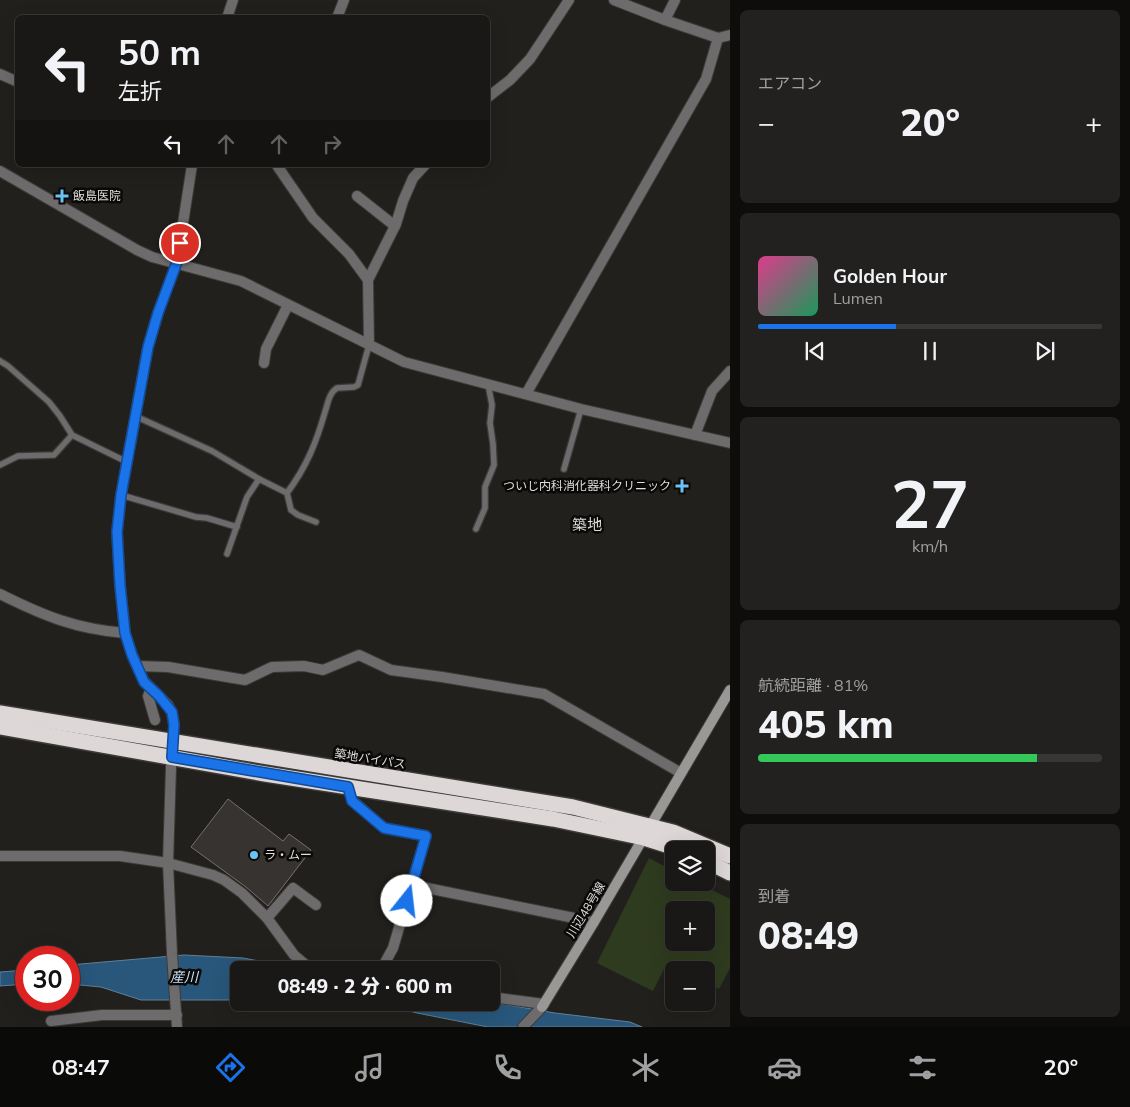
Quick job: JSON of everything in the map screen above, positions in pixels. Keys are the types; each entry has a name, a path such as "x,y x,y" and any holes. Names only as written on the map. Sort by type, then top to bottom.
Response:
{"highway":[{"name":"築地バイパス","path":"0,713 573,808 647,832 665,841"},
{"name":"築地バイパス","path":"0,727 348,787 553,819 688,837 730,856"},
{"path":"715,866 730,873"}],"street":[{"path":"228,15 233,0"},
{"path":"339,15 344,0"},
{"path":"490,95 510,80 530,60 569,0"},
{"path":"614,0 718,38 730,35"},
{"path":"665,20 675,0"},
{"path":"526,394 706,79 718,38"},
{"path":"0,74 15,81"},
{"path":"179,1027 176,1012 172,954 168,863 174,725 172,712 144,682 125,633 117,532 121,495 148,347 158,313 177,262 192,167"},
{"path":"278,167 312,218 349,254 368,280"},
{"path":"369,345 368,280 395,226 413,178 423,167"},
{"path":"0,171 137,250 241,281 404,362 581,409 730,443"},
{"path":"357,196 395,226"},
{"path":"264,363 266,349 288,305"},
{"path":"696,435 712,391 730,371"},
{"path":"0,594 54,619 96,631 125,633"},
{"path":"138,666 168,666 245,680 272,667 304,666 323,670 359,655 391,670 544,694 680,773"},
{"path":"150,689 148,696 155,720"},
{"name":"川辺48号線","path":"543,1005 730,690"},
{"path":"348,787 352,801 384,828 426,836 394,948 386,961"},
{"path":"0,856 120,856 168,863 224,880 242,893 267,918 294,955 301,961"},
{"path":"412,885 594,922"},
{"path":"267,918 293,888 316,905"},
{"path":"500,998 543,1005"},
{"path":"522,1027 543,1005"},
{"path":"51,1021 102,1015 176,1012"}],"lane":[{"path":"287,492 302,474 315,443 329,396 336,388 358,385 369,345"},
{"path":"0,361 49,402 72,435 127,462"},
{"path":"476,529 485,508 485,488 494,465 490,424 492,405 488,384"},
{"path":"564,469 581,409"},
{"path":"135,416 212,451 259,479 287,492"},
{"path":"0,465 18,456 54,455 72,435"},
{"path":"227,554 247,497 259,479"},
{"path":"287,492 291,510 316,522"},
{"path":"121,495 237,527"}],"green space":[{"path":"649,858 665,866 665,891 714,891 730,899 730,968 719,989 715,987 715,961 665,961 665,967 653,991 597,963"}],"water":[{"name":"産川","path":"184,955 243,958 259,961 230,961 230,1000 141,1000 101,987 80,985 80,964"},
{"path":"15,971 15,985 0,986 0,972"},
{"path":"500,1004 555,1013 630,1022 642,1027 488,1027 409,1011 500,1011"}],"building":[{"name":"ラ・ムー","path":"228,799 283,841 289,834 311,850 268,906 246,887 191,847"}],"place":[{"name":"飯島医院","path":"62,196"},
{"name":"ついじ内科消化器科クリニック","path":"682,486"},
{"name":"ラ・ムー","path":"254,855"}],"district":[{"name":"築地","path":"587,525"}],"route":[{"path":"180,243 177,262 158,313 148,347 121,495 117,532 120,585 125,633 132,655 144,682 168,705 172,712 174,725 172,757 348,787 352,801 384,828 426,836 407,901"}]}
